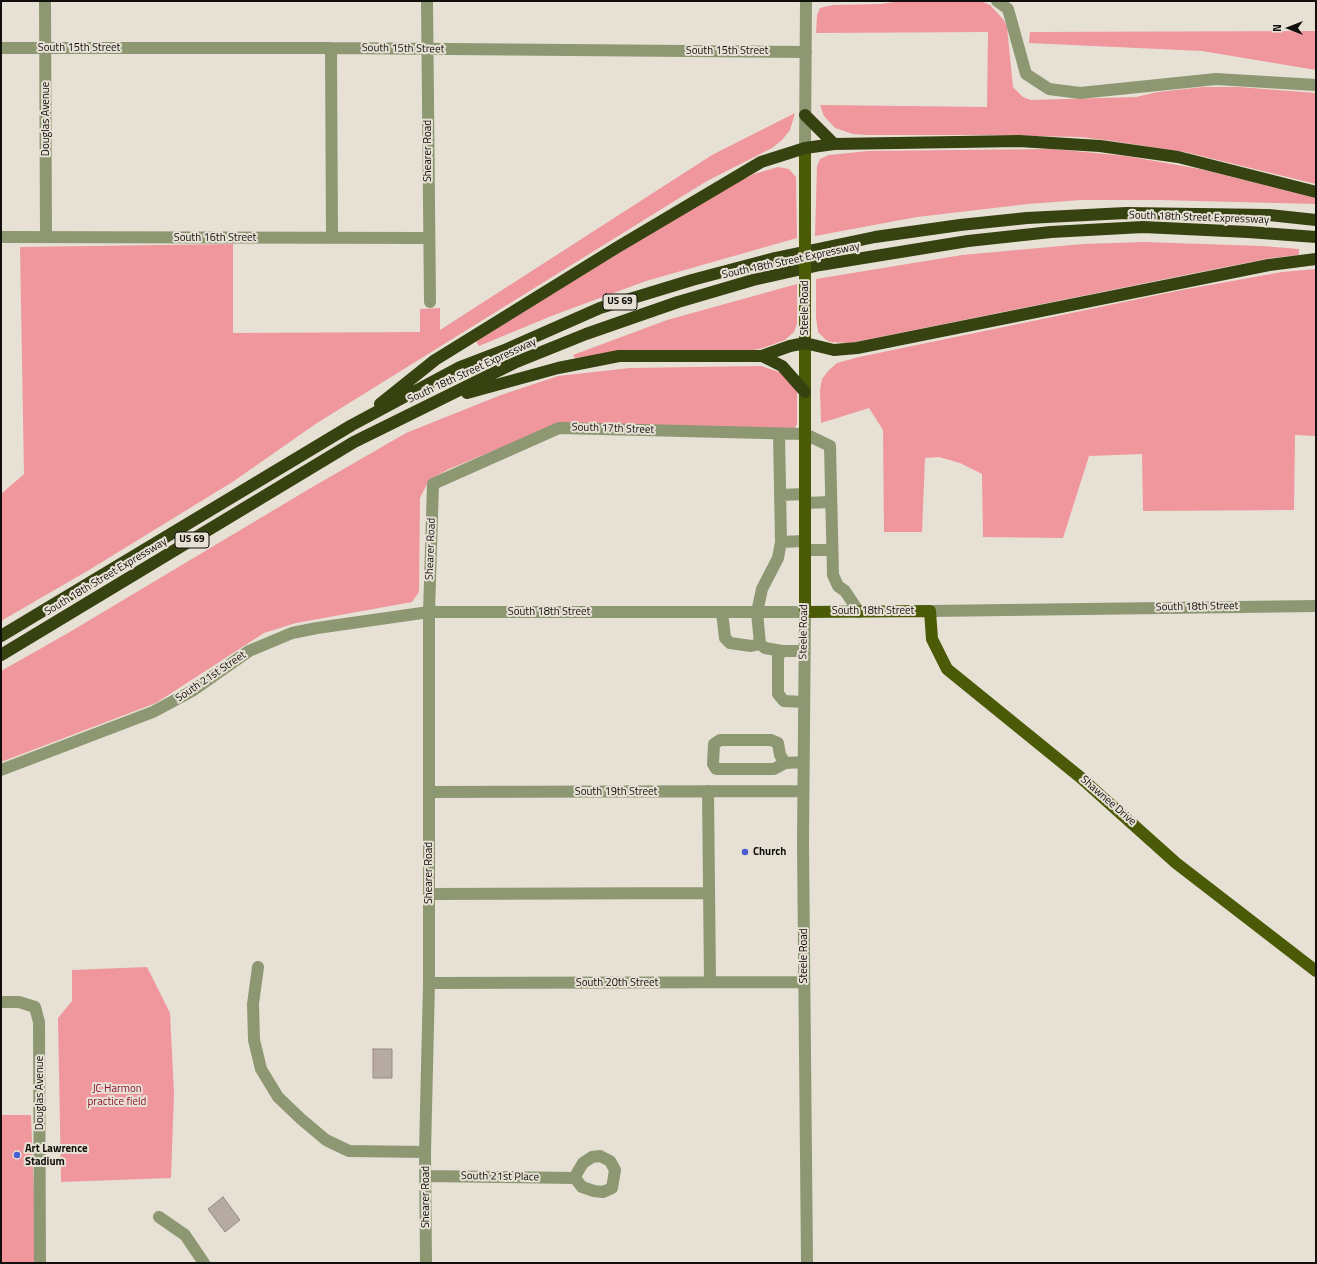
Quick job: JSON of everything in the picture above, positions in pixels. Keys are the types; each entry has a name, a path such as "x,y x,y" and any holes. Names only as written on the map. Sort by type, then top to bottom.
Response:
{"highway":[{"path":"805,115 834,144"},
{"path":"352,425 435,360 616,248 761,162 805,148 834,144 1019,141 1100,146 1178,157 1316,192"},
{"name":"South 18th Street Expressway","path":"1,636 352,425 460,367 507,349 600,308 692,280 790,255 875,237 960,225 1027,218 1126,213 1269,215 1316,220"},
{"name":"South 18th Street Expressway","path":"1,655 354,442 514,363 586,334 708,293 753,280 820,265 968,241 1051,232 1143,227 1316,237"},
{"path":"438,401 558,368 618,356 762,356 805,343 834,350 857,348 1269,265 1316,259"},
{"path":"762,356 782,366 805,392"}],"main road":[{"name":"Steele Road","path":"805,148 805,612"},
{"name":"South 18th Street","path":"805,612 930,611"},
{"name":"Shawnee Drive","path":"930,611 932,639 947,669 1080,777 1176,863 1316,971"}],"street":[{"name":"Douglas Avenue","path":"46,1 46,237"},
{"name":"Shearer Road","path":"427,1 430,302"},
{"name":"Steele Road","path":"805,148 806,1"},
{"path":"997,1 1008,9 1026,74 1049,89 1080,93 1216,79 1316,86"},
{"name":"South 15th Street","path":"1,48 331,48 806,52"},
{"path":"331,48 332,238"},
{"name":"South 16th Street","path":"1,237 429,238"},
{"name":"South 17th Street","path":"433,484 559,428 805,434"},
{"path":"780,434 781,542 778,558 762,589 757,612 760,644 765,648 782,651 803,651"},
{"path":"805,434 830,446 833,575 838,586 845,591 859,612"},
{"name":"Shearer Road","path":"426,1263 425,1152 429,983 429,612 433,484"},
{"path":"780,494 831,502"},
{"path":"781,542 832,550"},
{"name":"South 18th Street","path":"930,611 1316,606"},
{"name":"South 18th Street","path":"429,612 805,612"},
{"name":"South 21st Street","path":"1,770 153,712 192,691 249,651 292,633 429,612"},
{"path":"722,612 725,638 730,644 751,646 760,644"},
{"name":"Steele Road","path":"805,612 803,651 803,791 808,1263"},
{"path":"782,651 778,657 778,694 784,701 803,702"},
{"path":"785,763 780,755 778,743 770,740 720,740 714,744 713,764 716,769 774,769 785,763 803,762"},
{"name":"South 19th Street","path":"429,792 803,791"},
{"path":"708,792 710,982"},
{"path":"429,894 709,893"},
{"path":"258,967 253,1004 254,1040 261,1070 278,1097 326,1140 349,1151 425,1152"},
{"name":"South 20th Street","path":"429,983 804,982"},
{"name":"Douglas Avenue","path":"1,1002 19,1002 35,1007 40,1022 40,1263"},
{"name":"South 21st Place","path":"425,1176 575,1178"},
{"path":"159,1218 185,1235 204,1263"}],"green space":[{"path":"902,1 981,1 990,5 1003,19 1007,27 1013,87 1023,97 1031,100 1136,97 1158,92 1203,87 1239,87 1316,93 1316,184 1185,152 1081,137 866,135 853,134 835,128 824,116 820,105 987,107 988,32 816,33 817,15 820,8 833,5 880,4"},
{"path":"1316,31 1316,70 1202,51 1029,43 1030,32"},
{"path":"795,113 790,130 782,140 772,148 707,181 317,423 234,481 89,570 1,621 1,494 24,474 20,247 233,244 233,333 420,332 420,309 440,308 440,330 712,155"},
{"path":"1053,149 1126,156 1200,169 1316,198 1316,204 1159,200 1081,200 1028,204 917,217 815,236 817,166 820,159 829,155 868,151"},
{"path":"778,167 789,169 796,177 797,238 646,281 554,315 479,346 476,341 723,189 754,174"},
{"path":"1144,242 1262,246 1299,249 1299,255 1271,258 850,343 830,342 818,332 816,318 816,279 962,255 1083,244"},
{"path":"1316,269 1316,436 1295,435 1294,510 1143,511 1142,454 1089,456 1063,538 983,537 982,474 960,463 939,457 925,458 922,532 884,532 883,430 869,408 821,423 820,390 822,379 837,363 859,357 1182,290 1282,272"},
{"path":"797,284 797,324 794,332 785,340 763,348 749,351 608,354 575,358 573,355 667,320"},
{"path":"761,366 782,373 797,392 797,424 794,429 544,430 449,469 429,480 420,498 419,592 412,602 296,623 264,633 156,703 1,762 1,671 406,433 501,395 558,376 630,368"},
{"name":"JC Harmon practice field","path":"147,967 170,1013 174,1094 171,1178 61,1182 58,1018 72,1001 72,970"},
{"name":"Art Lawrence Stadium","path":"1,1115 31,1115 34,1195 34,1263 1,1263"}],"building":[{"path":"373,1049 392,1049 392,1078 373,1078"},
{"path":"223,1197 240,1220 225,1232 208,1209"}],"place":[{"name":"Church","path":"745,852"},
{"name":"Art Lawrence Stadium","path":"17,1155"}]}
